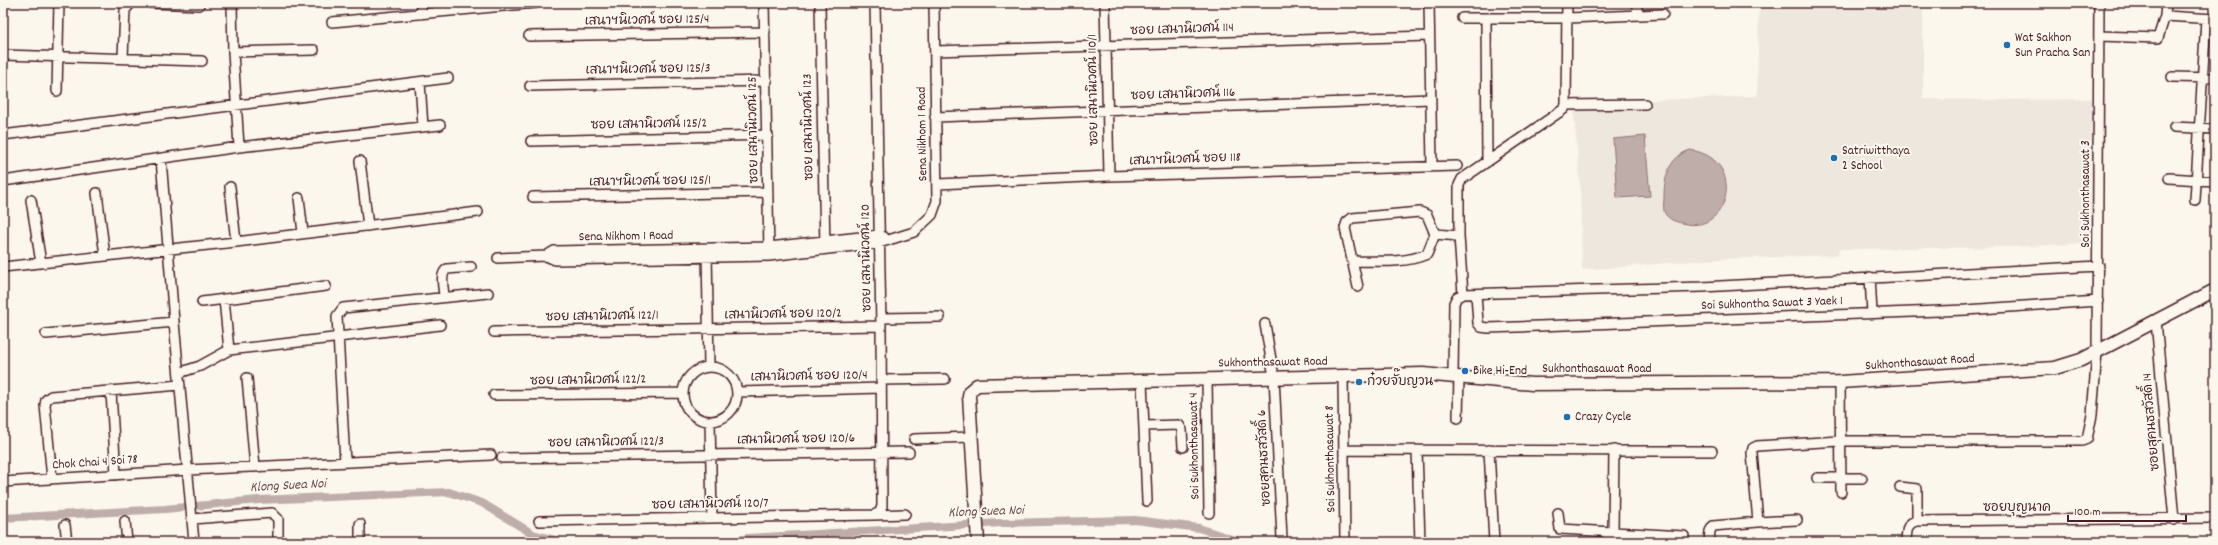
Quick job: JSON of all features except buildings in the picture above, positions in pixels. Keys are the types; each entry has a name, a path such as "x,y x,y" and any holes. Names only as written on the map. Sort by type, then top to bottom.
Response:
{"main road":[{"name":"Sukhonthasawat Road","path":"978,530 969,396 970,391 977,385 1423,374 1532,384 1840,382 2055,368 2069,365 2097,352 2215,290"}],"street":[{"path":"57,91 59,3"},
{"path":"123,57 125,7 131,3"},
{"path":"151,3 199,5"},
{"path":"232,3 233,52 239,147"},
{"path":"421,3 421,14"},
{"path":"332,22 536,3"},
{"name":"ซอย เสนานิเวศน์ 125","path":"764,3 767,81 769,251"},
{"name":"ซอย เสนานิเวศน์ 123","path":"820,3 825,246"},
{"name":"ซอย เสนานิเวศน์ 120","path":"875,3 881,322 882,506 877,513"},
{"name":"Sena Nikhom 1 Road","path":"498,258 546,256 555,260 769,251 879,239 891,240 914,232 929,218 936,208 938,184 935,117 934,3"},
{"name":"ซอย เสนานิเวศน์ 110/1","path":"1105,3 1109,176"},
{"path":"1429,3 1432,165"},
{"path":"1463,294 1459,236 1459,185 1462,179 1564,109 1566,105 1567,3"},
{"path":"1637,3 1637,15"},
{"name":"Soi Sukhonthasawat 3","path":"1758,522 1753,448 1757,446 1840,441 2082,441 2087,439 2090,434 2097,352 2099,266 2099,3"},
{"path":"2099,36 2158,38 2165,16 2166,3"},
{"path":"1462,18 1568,18 1663,14"},
{"path":"2165,16 2210,19 2202,78 2195,200"},
{"path":"1486,18 1487,162"},
{"name":"เสนาฯนิเวศน์ ซอย 125/4","path":"529,36 765,32"},
{"name":"ซอย เสนานิเวศน์ 114","path":"935,51 1429,36"},
{"path":"233,52 314,50"},
{"path":"3,55 123,57 202,61"},
{"path":"2172,77 2215,78"},
{"path":"3,135 448,78"},
{"name":"เสนาฯนิเวศน์ ซอย 125/3","path":"530,86 767,81"},
{"path":"420,82 423,127"},
{"name":"ซอย เสนานิเวศน์ 116","path":"935,117 1431,100"},
{"path":"1566,105 1645,104"},
{"path":"3,181 239,147 440,125"},
{"path":"2174,127 2215,129"},
{"name":"ซอย เสนานิเวศน์ 125/2","path":"531,140 768,135"},
{"path":"162,159 174,322 194,542"},
{"path":"360,161 368,226"},
{"name":"เสนาฯนิเวศน์ ซอย 118","path":"938,184 1109,176 1432,165 1456,166"},
{"path":"2169,178 2215,181"},
{"path":"230,187 236,242"},
{"path":"97,192 105,256"},
{"name":"เสนาฯนิเวศน์ ซอย 125/1","path":"533,197 768,192"},
{"path":"299,198 303,233"},
{"path":"31,200 41,263"},
{"path":"3,267 168,248 236,242 478,212"},
{"path":"1353,261 1406,261 1419,258 1427,254 1435,234 1427,215 1420,212 1352,218 1347,222 1345,228 1358,287"},
{"path":"1435,234 1459,236"},
{"path":"707,253 709,367"},
{"path":"1458,418 1454,303 1457,298 1463,294 1702,287 2099,266"},
{"path":"444,297 442,275 444,271 447,269 471,267"},
{"path":"1870,277 1872,313"},
{"path":"202,302 326,286"},
{"path":"345,462 336,337 337,316 343,308 488,293"},
{"name":"Soi Sukhontha Sawat 3 Yaek 1","path":"1476,294 1478,323 1481,327 1488,328 1966,310 2098,301"},
{"path":"224,299 229,350"},
{"name":"เสนานิเวศน์ ซอย 120/2","path":"709,328 881,322 940,317"},
{"name":"ซอยสุคนธสวัสดิ์ 14","path":"2156,321 2174,520"},
{"path":"46,334 174,322"},
{"name":"ซอยสุคนธสวัสดิ์ 6","path":"1265,324 1274,377 1282,538"},
{"path":"179,374 200,366 229,350 440,325"},
{"name":"ซอย เสนานิเวศน์ 122/1","path":"494,332 709,328"},
{"path":"709,367 725,371 736,384 738,392 735,406 730,412 717,420 710,421 698,418 688,410 683,392 688,378 701,368 709,367"},
{"name":"Soi Sukhonthasawat 8","path":"1343,376 1345,542"},
{"path":"247,378 256,467"},
{"name":"เสนานิเวศน์ ซอย 120/4","path":"738,392 945,379"},
{"name":"Soi Sukhonthasawat 4","path":"1207,379 1209,513"},
{"path":"1142,380 1147,501"},
{"path":"1840,382 1841,492"},
{"path":"52,479 46,400 51,396 180,385"},
{"path":"111,392 116,475"},
{"name":"ซอย เสนานิเวศน์ 122/2","path":"494,395 683,392"},
{"path":"710,421 712,517"},
{"path":"1145,426 1179,425 1182,430 1183,447"},
{"path":"914,439 971,438"},
{"path":"1344,450 1712,451"},
{"path":"1417,450 1420,542"},
{"path":"1489,450 1494,542"},
{"path":"1604,542 1613,532 1614,450"},
{"name":"เสนานิเวศน์ ซอย 120/6","path":"711,455 909,452"},
{"name":"Chok Chai 4 Soi 78","path":"3,482 188,470 491,455"},
{"name":"ซอย เสนานิเวศน์ 122/3","path":"502,458 711,455"},
{"path":"1817,478 1862,478"},
{"path":"1900,487 1917,489 1917,521 1911,522 1907,527 1906,541"},
{"path":"191,511 272,513 278,519 278,542"},
{"name":"ซอย เสนานิเวศน์ 120/7","path":"539,521 877,513 905,514"},
{"path":"1558,513 1560,529 1684,536"},
{"name":"ซอยบุญนาค","path":"1917,521 2174,520 2215,518"},
{"path":"1709,542 1710,531 1713,526 1797,520"},
{"path":"125,521 127,542"},
{"path":"360,524 360,542"},
{"path":"65,525 67,542"}],"shaded area":[{"name":"Satriwitthaya 2 School","path":"1759,3 1923,3 1923,99 2092,99 2090,243 2015,247 1839,249 1838,255 1719,259 1582,270 1580,185 1573,103 1757,96"},
{"path":"1645,136 1650,196 1617,198 1613,139"},
{"path":"1690,150 1708,156 1720,167 1726,180 1726,195 1721,208 1712,219 1699,224 1682,223 1673,220 1666,215 1664,209 1665,182 1669,169 1677,157"}],"waterway":[{"name":"Klong Suea Noi","path":"3,518 165,509 258,500 449,492 482,503 533,534 563,542"},
{"name":"Klong Suea Noi","path":"732,542 747,538 1001,523 1135,520 1199,528 1240,542"},
{"name":"Klong Suea Noi","path":"590,542 640,542"}],"place":[{"name":"Wat Sakhon Sun Pracha San","path":"2007,45"},
{"name":"Satriwitthaya 2 School","path":"1834,158"},
{"name":"Bike Hi-End","path":"1465,371"},
{"name":"ก๋วยจั๊บญวน","path":"1359,382"},
{"name":"Crazy Cycle","path":"1567,417"}]}
